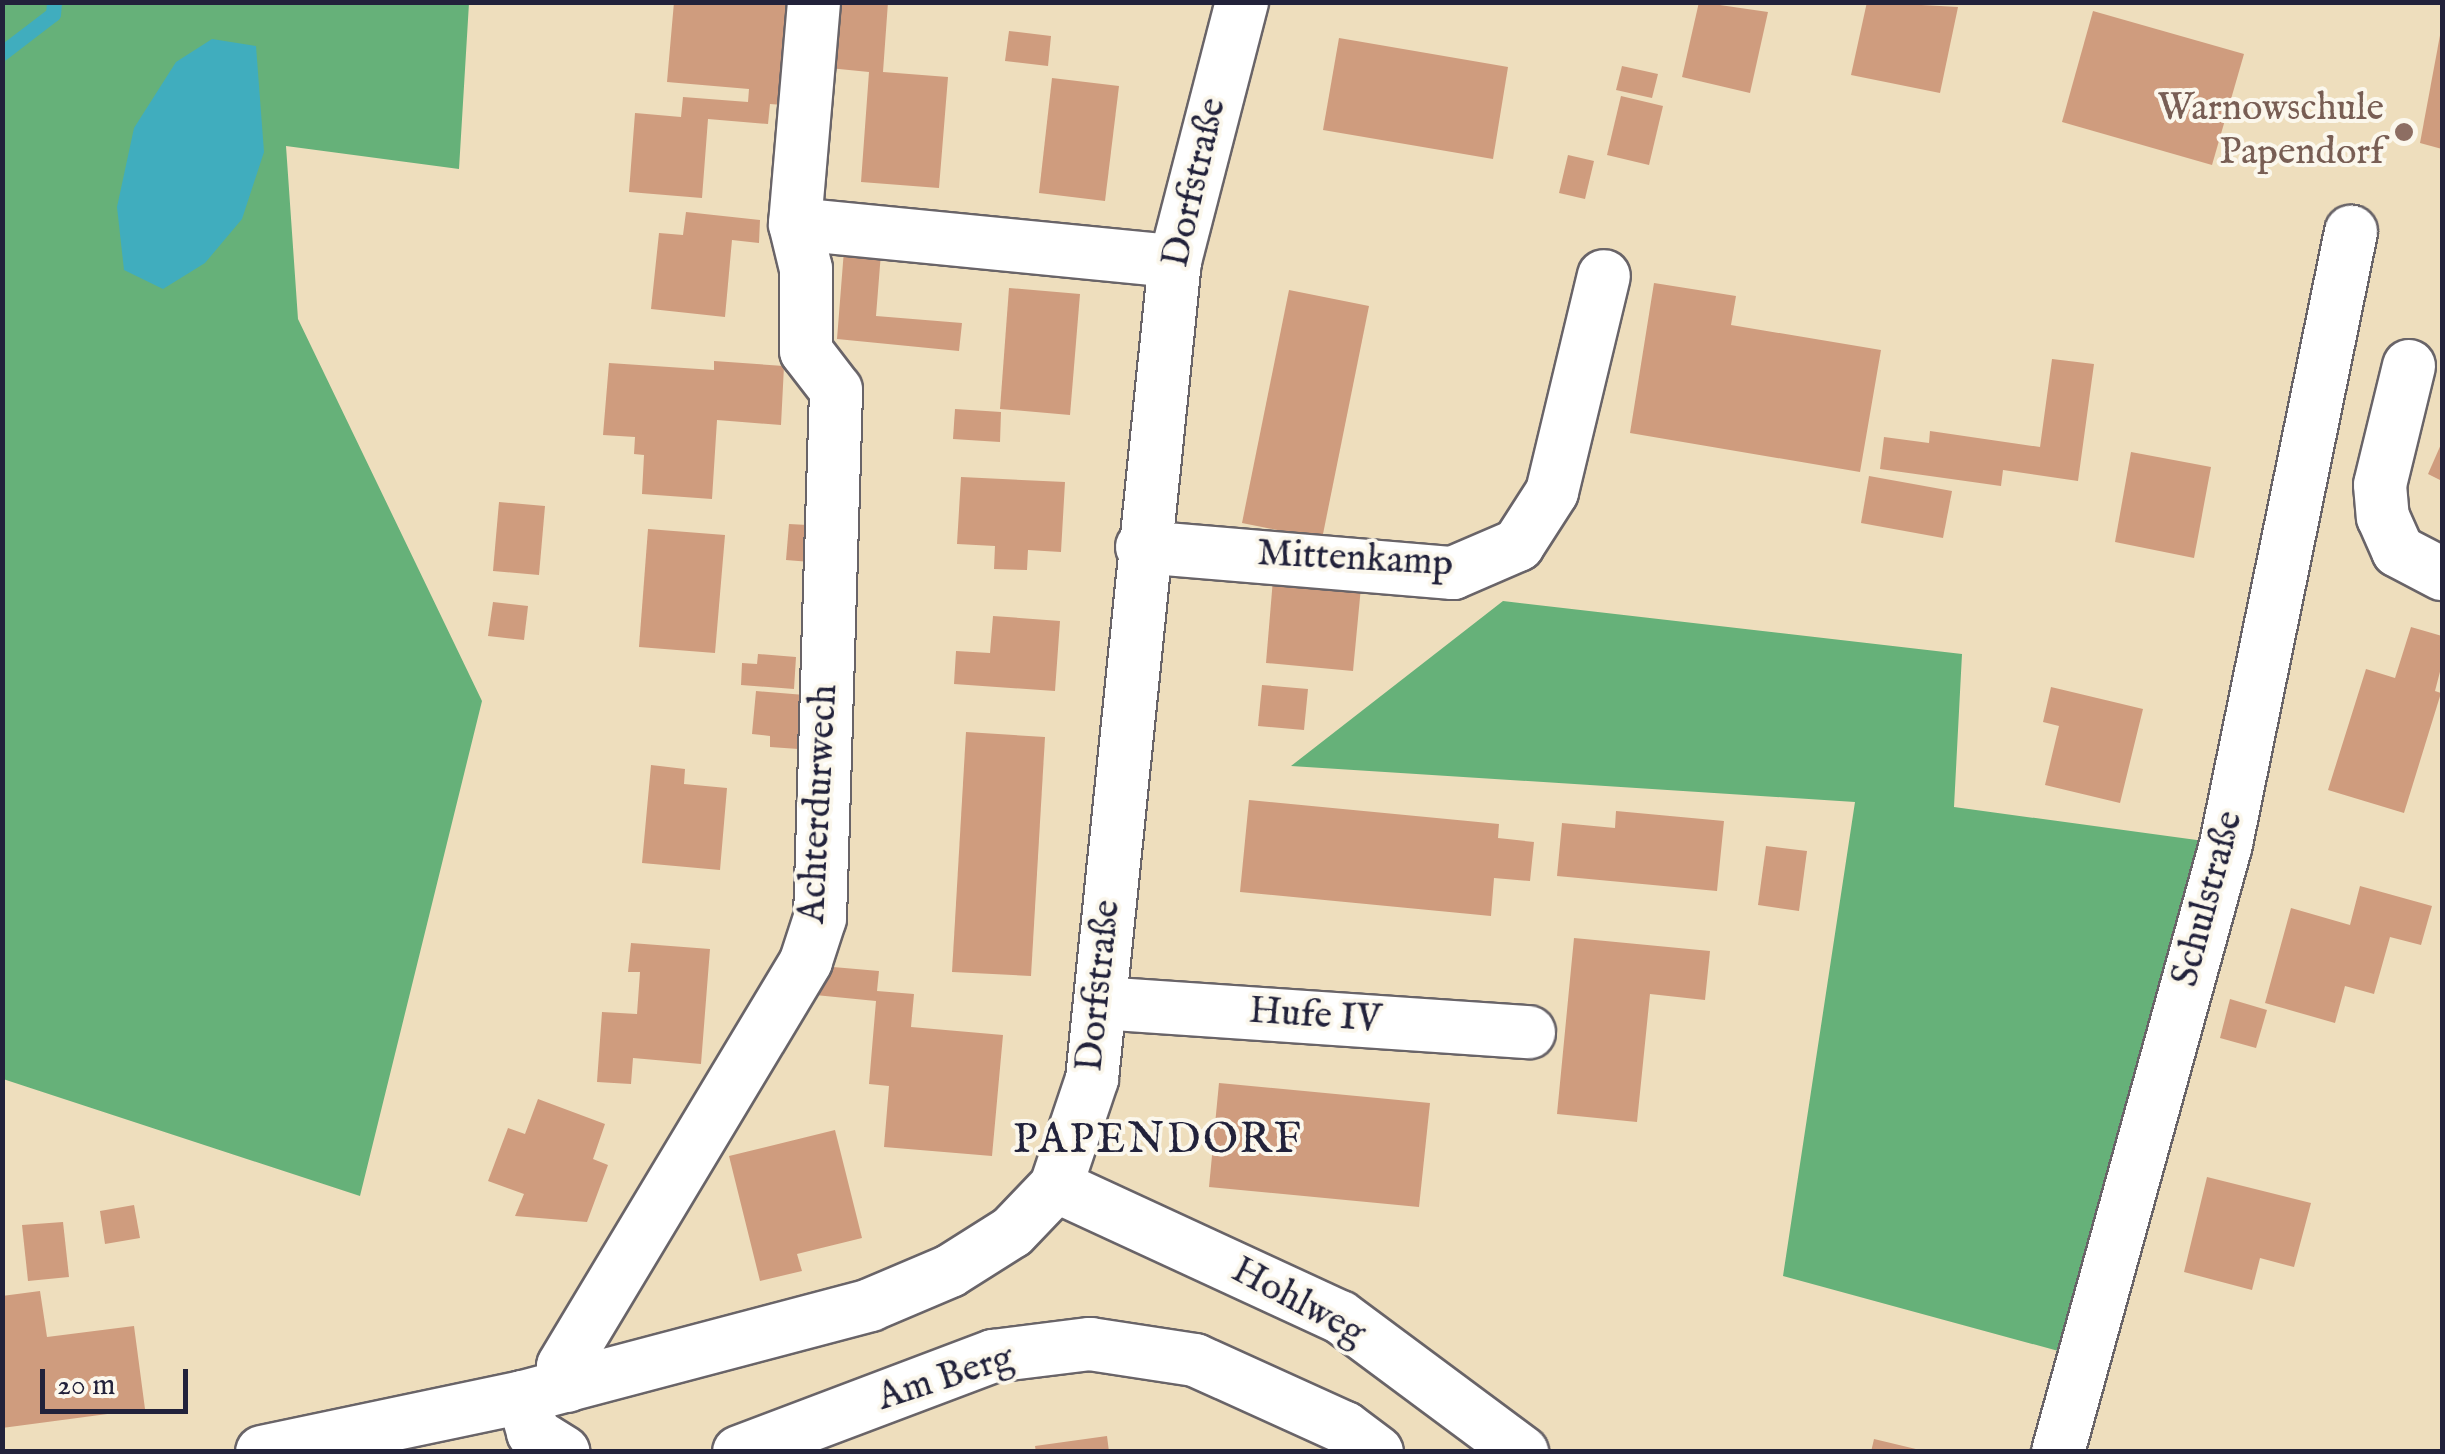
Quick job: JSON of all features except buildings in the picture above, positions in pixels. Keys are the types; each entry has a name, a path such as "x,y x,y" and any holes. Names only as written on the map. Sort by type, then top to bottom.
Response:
{"street":[{"name":"Achterdurwech","path":"547,1417 563,1366 806,961 820,918 836,390 806,352 806,269 794,224 814,2"},
{"name":"Dorfstraße","path":"262,1452 547,1417 870,1305 950,1271 1012,1232 1056,1186 1092,1079 1142,547 1176,261 1242,2"},
{"path":"794,224 1176,261"},
{"name":"Schulstraße","path":"2058,1452 2226,844 2334,339 2352,232"},
{"name":"Mittenkamp","path":"1142,547 1453,573 1518,546 1552,492 1604,276"},
{"path":"2334,339 2426,372 2380,485 2383,517 2398,551 2442,574"},
{"name":"Hufe IV","path":"1100,1003 1529,1032"},
{"name":"Hohlweg","path":"1056,1186 1340,1317 1522,1452"},
{"name":"Am Berg","path":"739,1452 994,1356 1090,1344 1195,1360 1345,1428 1377,1452"}],"green space":[{"path":"3,3 469,3 459,169 286,146 298,319 482,701 360,1196 3,1079"},
{"path":"1503,601 1962,654 1954,807 2226,844 2084,1358 1783,1276 1855,802 1291,766"}],"water":[{"path":"212,39 256,46 264,152 242,219 205,263 163,289 124,270 117,207 134,128 176,62"}],"waterway":[{"path":"2,53 53,14 54,2"}],"place":[{"name":"Warnowschule Papendorf","path":"2404,132"}],"district":[{"name":"PAPENDORF","path":"1158,1141"}]}
